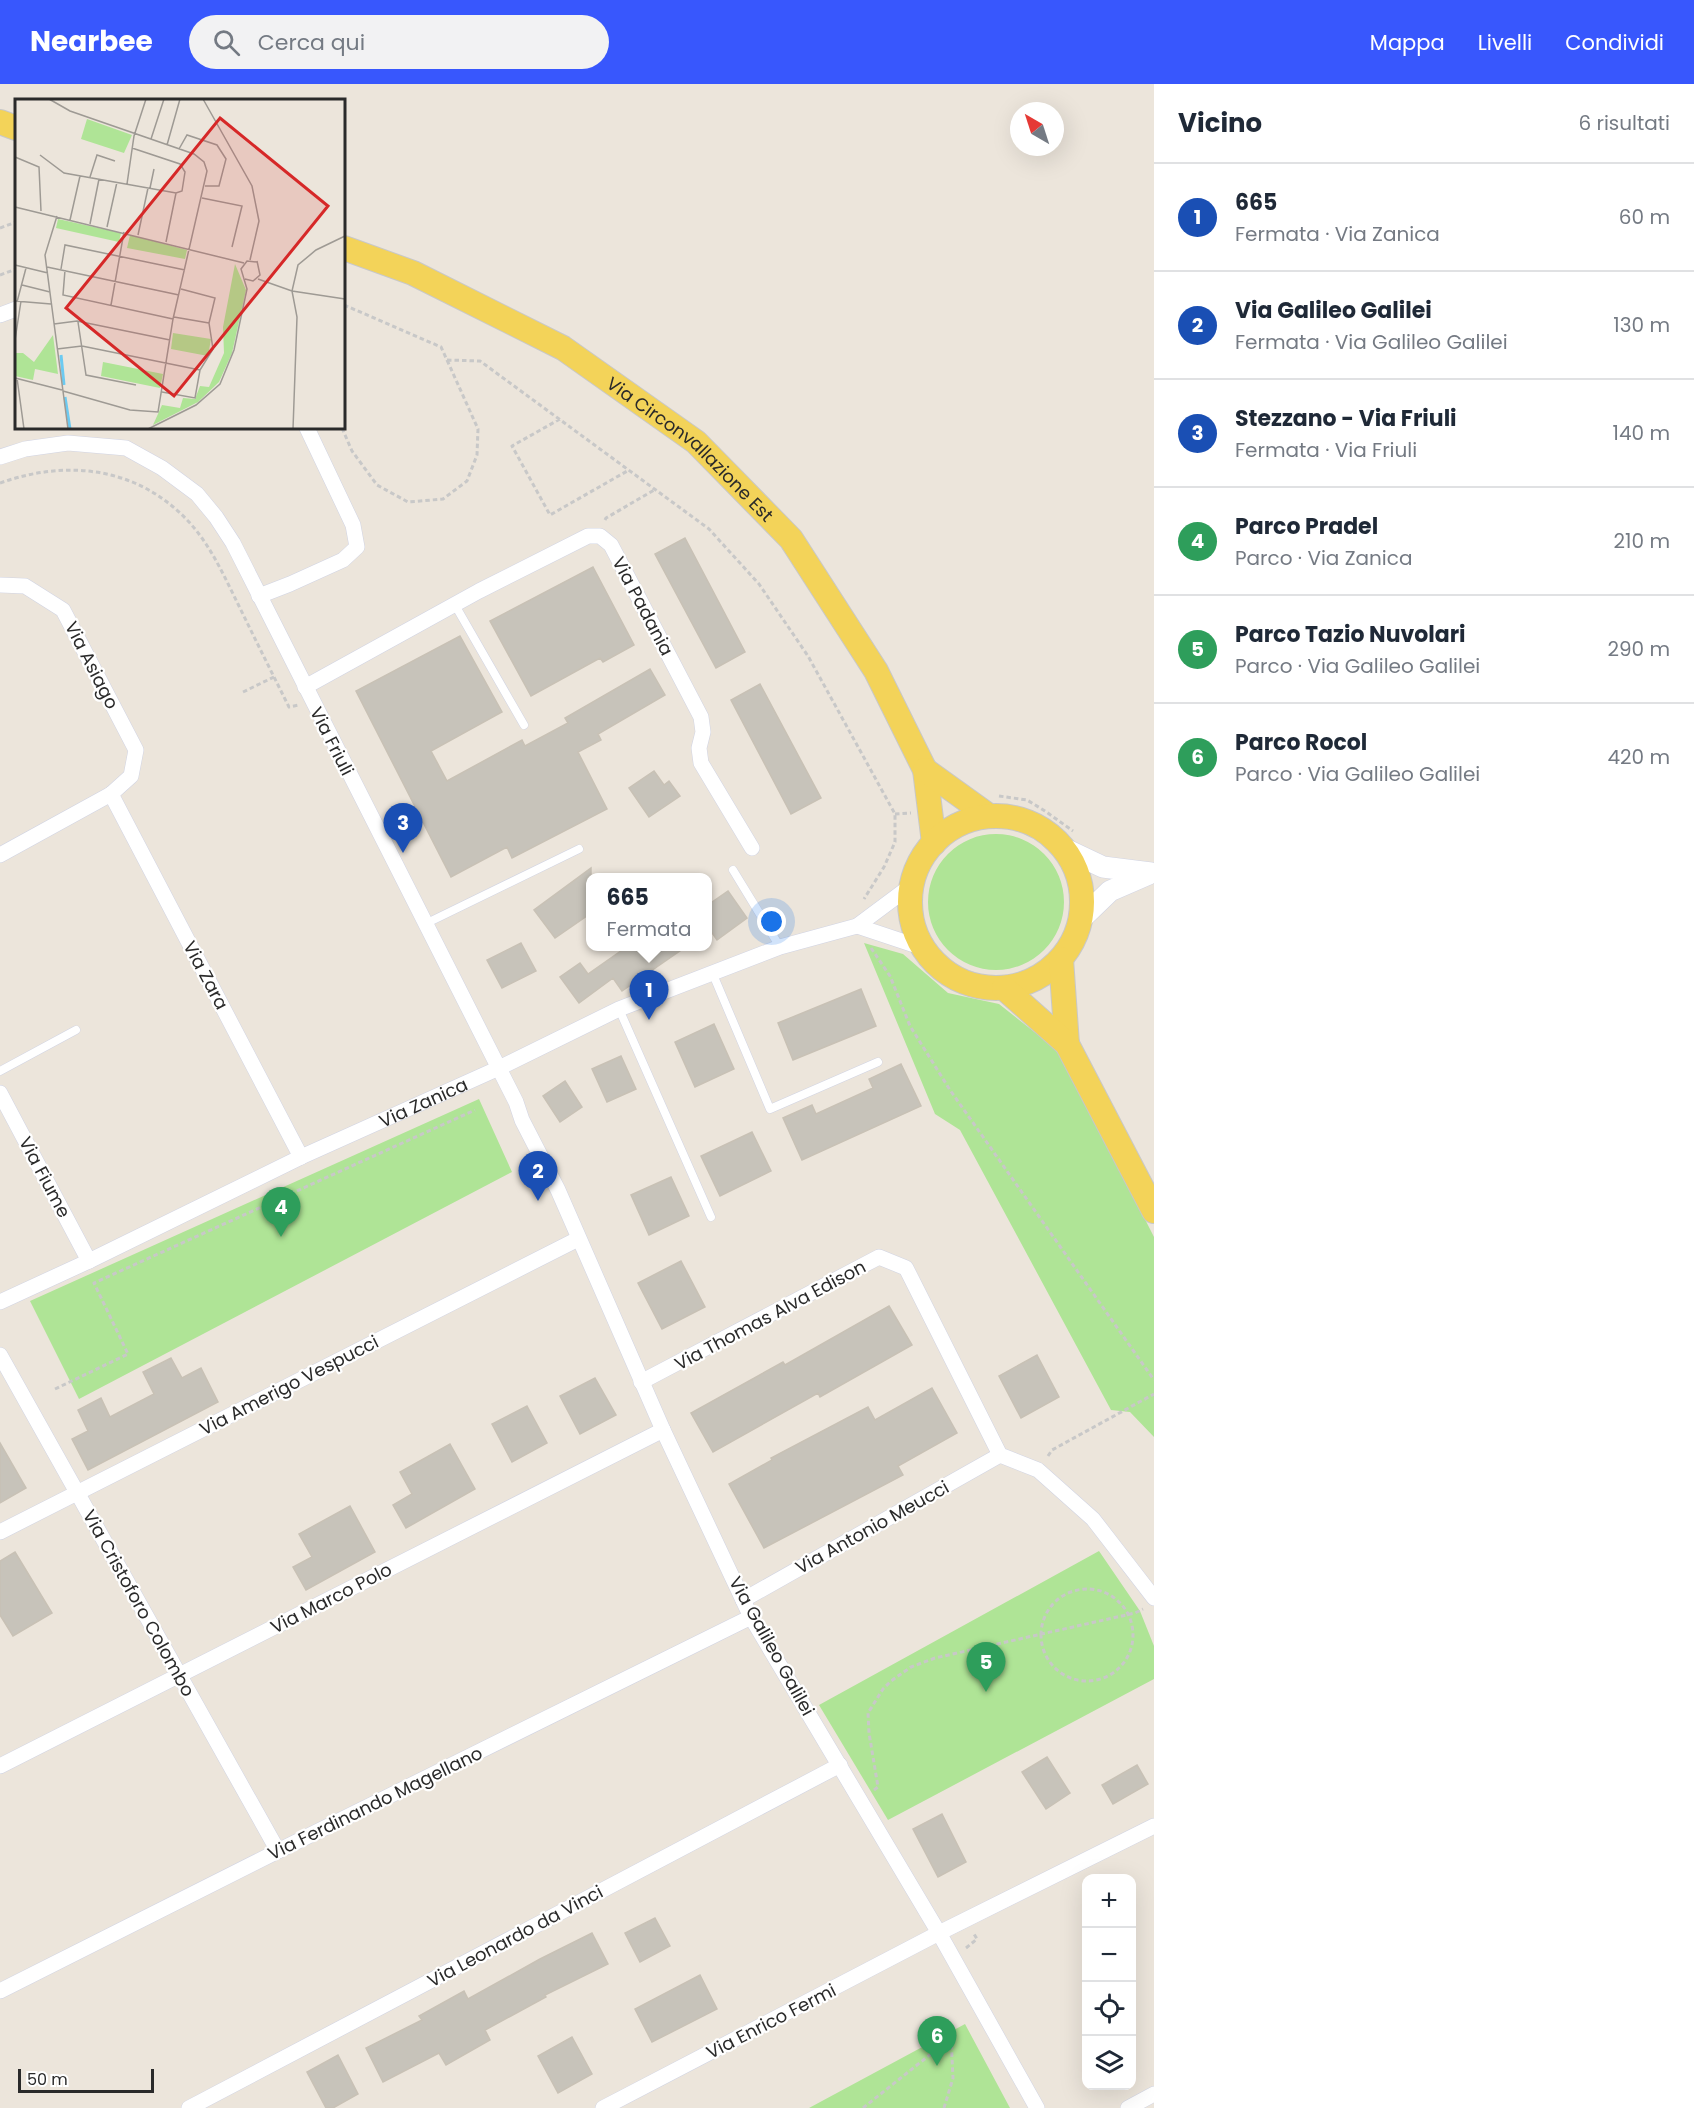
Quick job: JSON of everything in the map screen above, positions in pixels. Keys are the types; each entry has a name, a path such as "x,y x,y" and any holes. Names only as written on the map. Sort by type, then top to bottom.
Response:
{"main road":[{"path":"0,122 15,128"},
{"name":"Via Circonvallazione Est","path":"345,248 413,273 563,348 696,442 791,539 876,671 925,770 934,843"},
{"name":"Via Circonvallazione Est","path":"925,770 992,806"},
{"path":"992,806 1073,844 1081,882 1081,919 1074,940 1061,959 1036,979 1005,988 981,987 958,980 939,966 923,948 911,918 912,885 920,862 934,843 959,824 992,806"},
{"path":"1061,959 1067,1044"},
{"path":"1005,988 1067,1044 1154,1211"}],"street":[{"path":"0,315 15,309"},
{"path":"259,596 343,560 357,547 353,525 307,429"},
{"name":"Via Friuli","path":"0,457 25,448 68,443 126,448 162,468 197,494 233,543 499,1068"},
{"path":"305,687 588,536 600,536"},
{"name":"Via Padania","path":"600,536 611,545 701,717 703,732 699,748 700,763 752,848"},
{"name":"Via Asiago","path":"0,585 25,586 63,610 136,750 131,776 111,794"},
{"path":"0,855 111,794"},
{"name":"Via Zara","path":"111,794 301,1156"},
{"path":"1073,844 1103,867 1153,872"},
{"path":"1081,919 1110,891 1153,872"},
{"name":"Via Zanica","path":"0,1302 89,1262 301,1156 499,1068 619,1009 780,947 857,926 912,885"},
{"path":"857,926 923,948"},
{"name":"Via Galileo Galilei","path":"499,1068 522,1120 558,1190 641,1382 751,1617 939,1933 1037,2108"},
{"name":"Via Fiume","path":"0,1093 89,1262"},
{"name":"Via Amerigo Vespucci","path":"0,1532 578,1239"},
{"name":"Via Thomas Alva Edison","path":"641,1382 879,1257 906,1268 1000,1455"},
{"name":"Via Cristoforo Colombo","path":"0,1355 278,1851"},
{"name":"Via Marco Polo","path":"0,1766 663,1430"},
{"path":"1000,1455 1038,1470 1093,1519 1149,1603"},
{"name":"Via Antonio Meucci","path":"743,1600 1000,1455"},
{"name":"Via Ferdinando Magellano","path":"0,1991 751,1617"},
{"name":"Via Leonardo da Vinci","path":"189,2108 840,1765"},
{"name":"Via Enrico Fermi","path":"603,2108 939,1933 1154,1826"},
{"path":"1128,2108 1154,2094"}],"lane":[{"path":"455,605 524,725"},
{"path":"425,924 579,849"},
{"path":"733,870 780,947"},
{"path":"712,972 770,1109 878,1062"},
{"path":"619,1009 711,1217"},
{"path":"0,1071 76,1030"}],"path":[{"path":"0,228 15,222"},
{"path":"0,275 15,269"},
{"path":"342,429 352,451 377,485 408,502 443,499 467,481 477,454 478,429 441,347 345,306"},
{"path":"447,360 480,361 709,529 759,584 808,656 895,814 895,842 884,867 859,907 857,926 890,976 910,1026 950,1090 1154,1380"},
{"path":"560,419 512,446 550,515 630,470"},
{"path":"0,483 17,477 55,470 92,470 127,479 159,496 189,522 213,556 289,707 312,702"},
{"path":"600,536 606,518 656,489"},
{"path":"243,692 274,677"},
{"path":"992,806 1027,800 1045,811 1073,844"},
{"path":"895,814 910,814 931,808"},
{"path":"55,1389 128,1354 94,1283 475,1110"},
{"path":"1038,1470 1052,1450 1154,1394"},
{"path":"1086,1588 1103,1591 1118,1600 1129,1614 1134,1632 1132,1650 1122,1666 1107,1678 1088,1682 1070,1679 1054,1668 1044,1653 1040,1634 1044,1617 1054,1602 1069,1592 1086,1588"},
{"path":"867,1794 878,1787 868,1713 883,1689 911,1667 935,1658 1129,1614 1149,1603"},
{"path":"863,2108 951,2038 953,2078 944,2108"}],"green space":[{"path":"996,834 1022,839 1034,845 1044,854 1053,864 1059,876 1064,902 1059,928 1053,940 1044,950 1034,959 1022,965 996,970 970,965 958,959 948,950 939,940 933,928 928,902 933,876 939,864 948,854 958,845 970,839"},
{"path":"864,943 903,954 948,993 999,1004 1060,1052 1154,1237 1154,1437 1130,1412 1111,1410 960,1130 935,1114"},
{"path":"479,1099 512,1172 79,1399 30,1301"},
{"path":"1099,1551 1140,1611 1154,1646 1154,1679 888,1820 819,1705"},
{"path":"965,2024 1010,2108 809,2108"}],"building":[{"path":"685,538 745,652 716,668 655,554"},
{"path":"593,567 634,645 603,662 600,658 531,696 490,621"},
{"path":"460,636 502,712 431,751 447,781 522,740 525,746 568,723 565,718 650,669 665,695 598,734 601,740 578,752 607,809 512,858 507,847 451,877 356,691"},
{"path":"760,684 821,798 791,814 731,700"},
{"path":"654,771 664,785 669,781 680,796 649,817 629,788"},
{"path":"591,868 591,873 586,873 586,916 555,938 534,910"},
{"path":"728,891 747,918 717,940 712,933 712,902"},
{"path":"521,943 536,971 502,988 487,960"},
{"path":"621,951 680,951 622,991 613,978 579,1003 560,977 580,963 588,974"},
{"path":"861,989 876,1026 793,1060 778,1023"},
{"path":"714,1024 734,1069 695,1087 675,1042"},
{"path":"621,1056 636,1089 607,1102 592,1069"},
{"path":"901,1064 921,1106 802,1160 783,1118 812,1105 816,1114 873,1088 869,1079"},
{"path":"565,1081 582,1107 560,1122 543,1096"},
{"path":"752,1132 771,1171 720,1196 701,1156"},
{"path":"671,1177 689,1216 649,1235 631,1195"},
{"path":"681,1261 705,1307 662,1329 638,1283"},
{"path":"889,1306 912,1345 820,1397 818,1393 713,1452 691,1413 783,1362 785,1365"},
{"path":"1037,1355 1059,1397 1021,1418 999,1376"},
{"path":"171,1358 182,1378 201,1368 218,1402 88,1470 72,1439 88,1431 78,1410 101,1398 110,1417 154,1394 143,1372"},
{"path":"595,1378 616,1415 580,1434 560,1396"},
{"path":"932,1388 957,1433 898,1466 903,1475 764,1548 729,1484 772,1460 771,1458 868,1407 875,1420"},
{"path":"527,1406 547,1443 512,1462 492,1424"},
{"path":"0,1443 26,1488 0,1503"},
{"path":"450,1444 475,1489 406,1528 393,1505 412,1494 400,1472"},
{"path":"350,1506 375,1552 306,1590 293,1567 312,1557 299,1534"},
{"path":"15,1552 52,1613 13,1636 0,1615 0,1561"},
{"path":"1047,1757 1070,1793 1046,1809 1022,1772"},
{"path":"1137,1765 1148,1784 1113,1804 1102,1785"},
{"path":"942,1814 966,1862 938,1877 913,1829"},
{"path":"655,1918 670,1946 640,1962 625,1933"},
{"path":"592,1933 608,1964 545,1995 546,1997 485,2030 490,2040 446,2065 439,2053 383,2082 366,2048 422,2020 419,2016 464,1991 468,1999"},
{"path":"700,1975 717,2009 652,2042 635,2009"},
{"path":"572,2037 592,2074 558,2093 538,2056"},
{"path":"338,2055 358,2094 333,2108 326,2108 307,2072"}],"place":[{"name":"Stezzano - Via Friuli","path":"403,853"},
{"name":"665","path":"649,1020"},
{"name":"Via Galileo Galilei","path":"538,1201"},
{"name":"Parco Pradel","path":"281,1237"},
{"name":"Parco Tazio Nuvolari","path":"986,1692"},
{"name":"Parco Rocol","path":"937,2066"}]}
